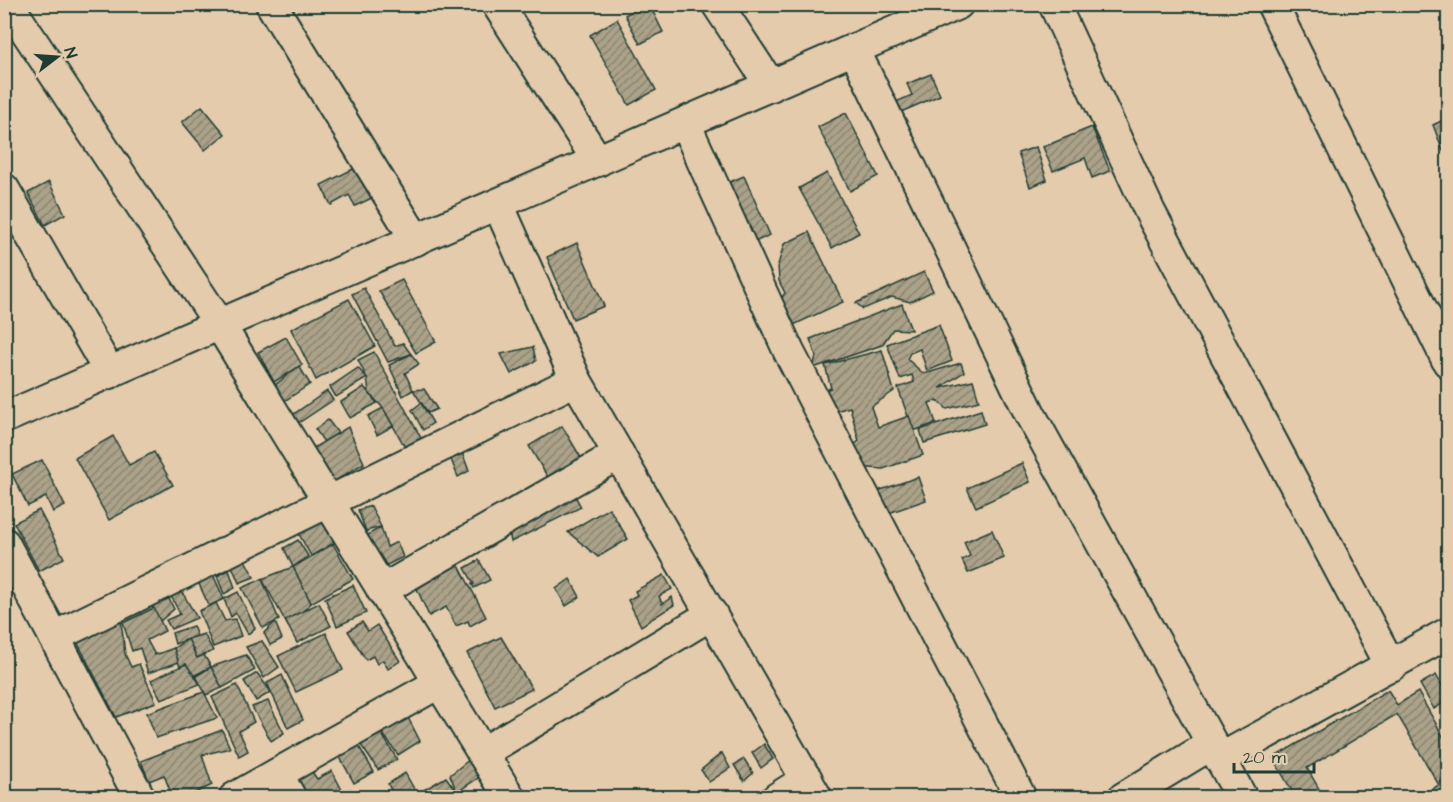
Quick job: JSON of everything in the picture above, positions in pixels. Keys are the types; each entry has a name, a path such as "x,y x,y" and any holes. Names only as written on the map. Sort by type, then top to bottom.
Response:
{"street":[{"path":"8,4 220,325 510,798"},
{"path":"271,4 416,240"},
{"path":"497,4 598,161"},
{"path":"717,4 771,86"},
{"path":"4,418 958,4"},
{"path":"1054,4 1150,212 1391,666"},
{"path":"1272,4 1449,362"},
{"path":"854,49 1030,414 1242,798"},
{"path":"685,123 789,352 1021,798"},
{"path":"4,189 110,373"},
{"path":"498,204 576,380 812,788 777,798"},
{"path":"54,637 576,380"},
{"path":"382,590 619,453"},
{"path":"4,543 140,798"},
{"path":"482,753 712,614"},
{"path":"1122,798 1391,666 1449,633"},
{"path":"234,798 284,786 439,683"}],"building":[{"path":"644,4 649,4 663,32 640,44 625,15"},
{"path":"617,19 656,90 629,105 590,35"},
{"path":"931,74 940,95 901,112 896,102 912,95 907,84"},
{"path":"202,106 225,134 205,150 182,122"},
{"path":"846,113 878,176 850,191 818,127"},
{"path":"1448,118 1448,149 1443,151 1433,125"},
{"path":"1092,127 1110,171 1092,178 1085,158 1053,171 1043,147"},
{"path":"1036,147 1047,180 1030,187 1018,153"},
{"path":"357,167 372,198 355,206 349,195 331,205 321,185"},
{"path":"827,173 859,233 832,248 799,188"},
{"path":"744,176 770,235 750,244 723,185"},
{"path":"49,182 65,214 45,225 28,193"},
{"path":"809,232 843,302 785,329 775,308 785,293 779,281 778,265 784,244"},
{"path":"577,243 604,306 573,319 547,257"},
{"path":"924,272 933,291 910,302 892,297 863,309 856,303"},
{"path":"402,280 436,342 416,353 379,291"},
{"path":"364,288 395,346 403,343 411,354 388,362 352,294"},
{"path":"349,299 375,346 316,380 291,329"},
{"path":"902,304 911,330 893,329 882,345 813,368 816,356 810,339"},
{"path":"939,325 952,361 927,371 920,349 910,353 907,359 924,374 961,363 964,372 940,388 973,380 979,401 947,409 937,400 929,403 936,423 913,431 898,388 914,382 912,375 900,379 887,344"},
{"path":"286,337 302,365 274,382 258,352"},
{"path":"533,347 536,361 511,374 501,354"},
{"path":"882,350 894,391 871,407 878,427 909,416 923,455 883,469 856,467 845,451 859,441 850,407 828,413 822,391 831,388 825,365"},
{"path":"374,352 421,438 405,447 383,408 369,393 367,378 358,360"},
{"path":"411,354 419,364 405,373 413,390 403,396 389,365"},
{"path":"299,366 310,384 283,402 274,386"},
{"path":"358,368 367,378 336,397 330,387"},
{"path":"364,387 377,403 350,418 341,402"},
{"path":"424,389 437,409 428,413 413,390"},
{"path":"327,391 333,400 297,424 291,416"},
{"path":"421,403 433,423 423,430 412,410"},
{"path":"383,408 393,426 377,435 368,416"},
{"path":"981,410 985,424 924,443 920,430"},
{"path":"328,420 338,433 324,442 315,429"},
{"path":"562,426 586,466 553,486 529,446"},
{"path":"348,427 364,463 332,483 310,450"},
{"path":"113,436 129,465 154,452 173,485 109,520 75,458"},
{"path":"460,447 469,471 458,477 448,452"},
{"path":"42,460 65,506 53,512 46,497 28,506 12,474"},
{"path":"1022,463 1030,482 976,507 967,488"},
{"path":"918,477 926,500 883,515 875,492"},
{"path":"574,494 581,507 511,542 508,526"},
{"path":"371,506 381,527 366,531 358,510"},
{"path":"609,508 628,539 598,557 568,532"},
{"path":"39,510 64,558 39,571 14,523"},
{"path":"317,512 334,543 311,556 294,525"},
{"path":"381,527 387,547 397,542 403,557 383,567 368,535"},
{"path":"992,530 1004,558 968,573 962,560 970,556 964,542"},
{"path":"298,540 308,556 293,567 284,548"},
{"path":"333,544 353,579 311,603 293,567"},
{"path":"455,558 486,617 470,626 468,621 456,626 446,607 429,616 414,582"},
{"path":"245,560 254,577 239,583 232,566"},
{"path":"479,560 490,580 474,588 465,568"},
{"path":"293,567 311,603 288,626 262,579"},
{"path":"210,568 224,599 209,606 195,575"},
{"path":"229,570 235,588 224,594 217,576"},
{"path":"664,575 672,589 659,596 662,604 672,597 674,605 641,626 628,600 637,595 635,591"},
{"path":"262,579 279,620 263,628 242,588"},
{"path":"570,579 580,597 566,606 556,589"},
{"path":"353,585 366,613 337,626 325,598"},
{"path":"163,587 174,609 160,621 146,595"},
{"path":"181,590 197,618 171,629 166,620 180,614 170,594"},
{"path":"238,592 255,628 248,634 236,613 231,617 224,599"},
{"path":"216,603 225,621 235,619 241,636 213,647 199,611"},
{"path":"319,603 331,626 297,643 285,620"},
{"path":"119,604 125,654 131,667 139,664 156,702 116,717 72,632"},
{"path":"154,608 165,631 147,640 155,655 174,648 179,662 148,673 140,648 132,651 123,623"},
{"path":"275,622 282,639 270,645 264,633"},
{"path":"362,622 368,631 377,625 400,661 388,669 383,660 377,664 373,656 366,660 348,631"},
{"path":"193,626 197,636 175,644 172,633"},
{"path":"326,633 343,670 296,692 278,656"},
{"path":"204,634 213,651 197,658 188,639"},
{"path":"501,637 532,689 495,707 467,653"},
{"path":"188,639 197,658 204,655 211,667 193,676 186,664 180,667 174,648"},
{"path":"262,641 279,667 264,678 246,647"},
{"path":"246,655 255,670 222,688 211,667"},
{"path":"186,664 200,684 161,699 151,680"},
{"path":"211,667 222,688 206,695 196,676"},
{"path":"257,673 271,692 256,701 244,681"},
{"path":"282,675 303,720 288,728 267,683"},
{"path":"1436,675 1448,700 1434,709 1420,684"},
{"path":"237,685 254,722 239,731 248,751 239,756 212,697"},
{"path":"1388,690 1397,705 1418,692 1448,745 1448,798 1417,798 1439,785 1397,714 1307,768 1322,794 1316,798 1296,798 1273,758"},
{"path":"204,692 217,718 156,738 147,713"},
{"path":"268,701 284,733 271,741 252,707"},
{"path":"404,710 420,741 398,755 376,724"},
{"path":"222,730 230,748 202,755 212,785 184,798 173,798 164,775 149,781 141,761"},
{"path":"380,731 397,759 378,770 359,742"},
{"path":"354,738 374,772 354,783 336,750"},
{"path":"764,744 773,759 761,768 752,753"},
{"path":"722,753 730,768 709,782 701,770"},
{"path":"303,759 317,779 332,771 342,790 329,798 295,798 283,775"},
{"path":"470,759 481,776 457,792 450,775"},
{"path":"744,759 753,773 744,781 734,765"},
{"path":"405,773 417,794 411,798 395,798 388,784"},
{"path":"446,777 461,798 411,798 417,794"},
{"path":"350,789 354,798 331,796"}]}
